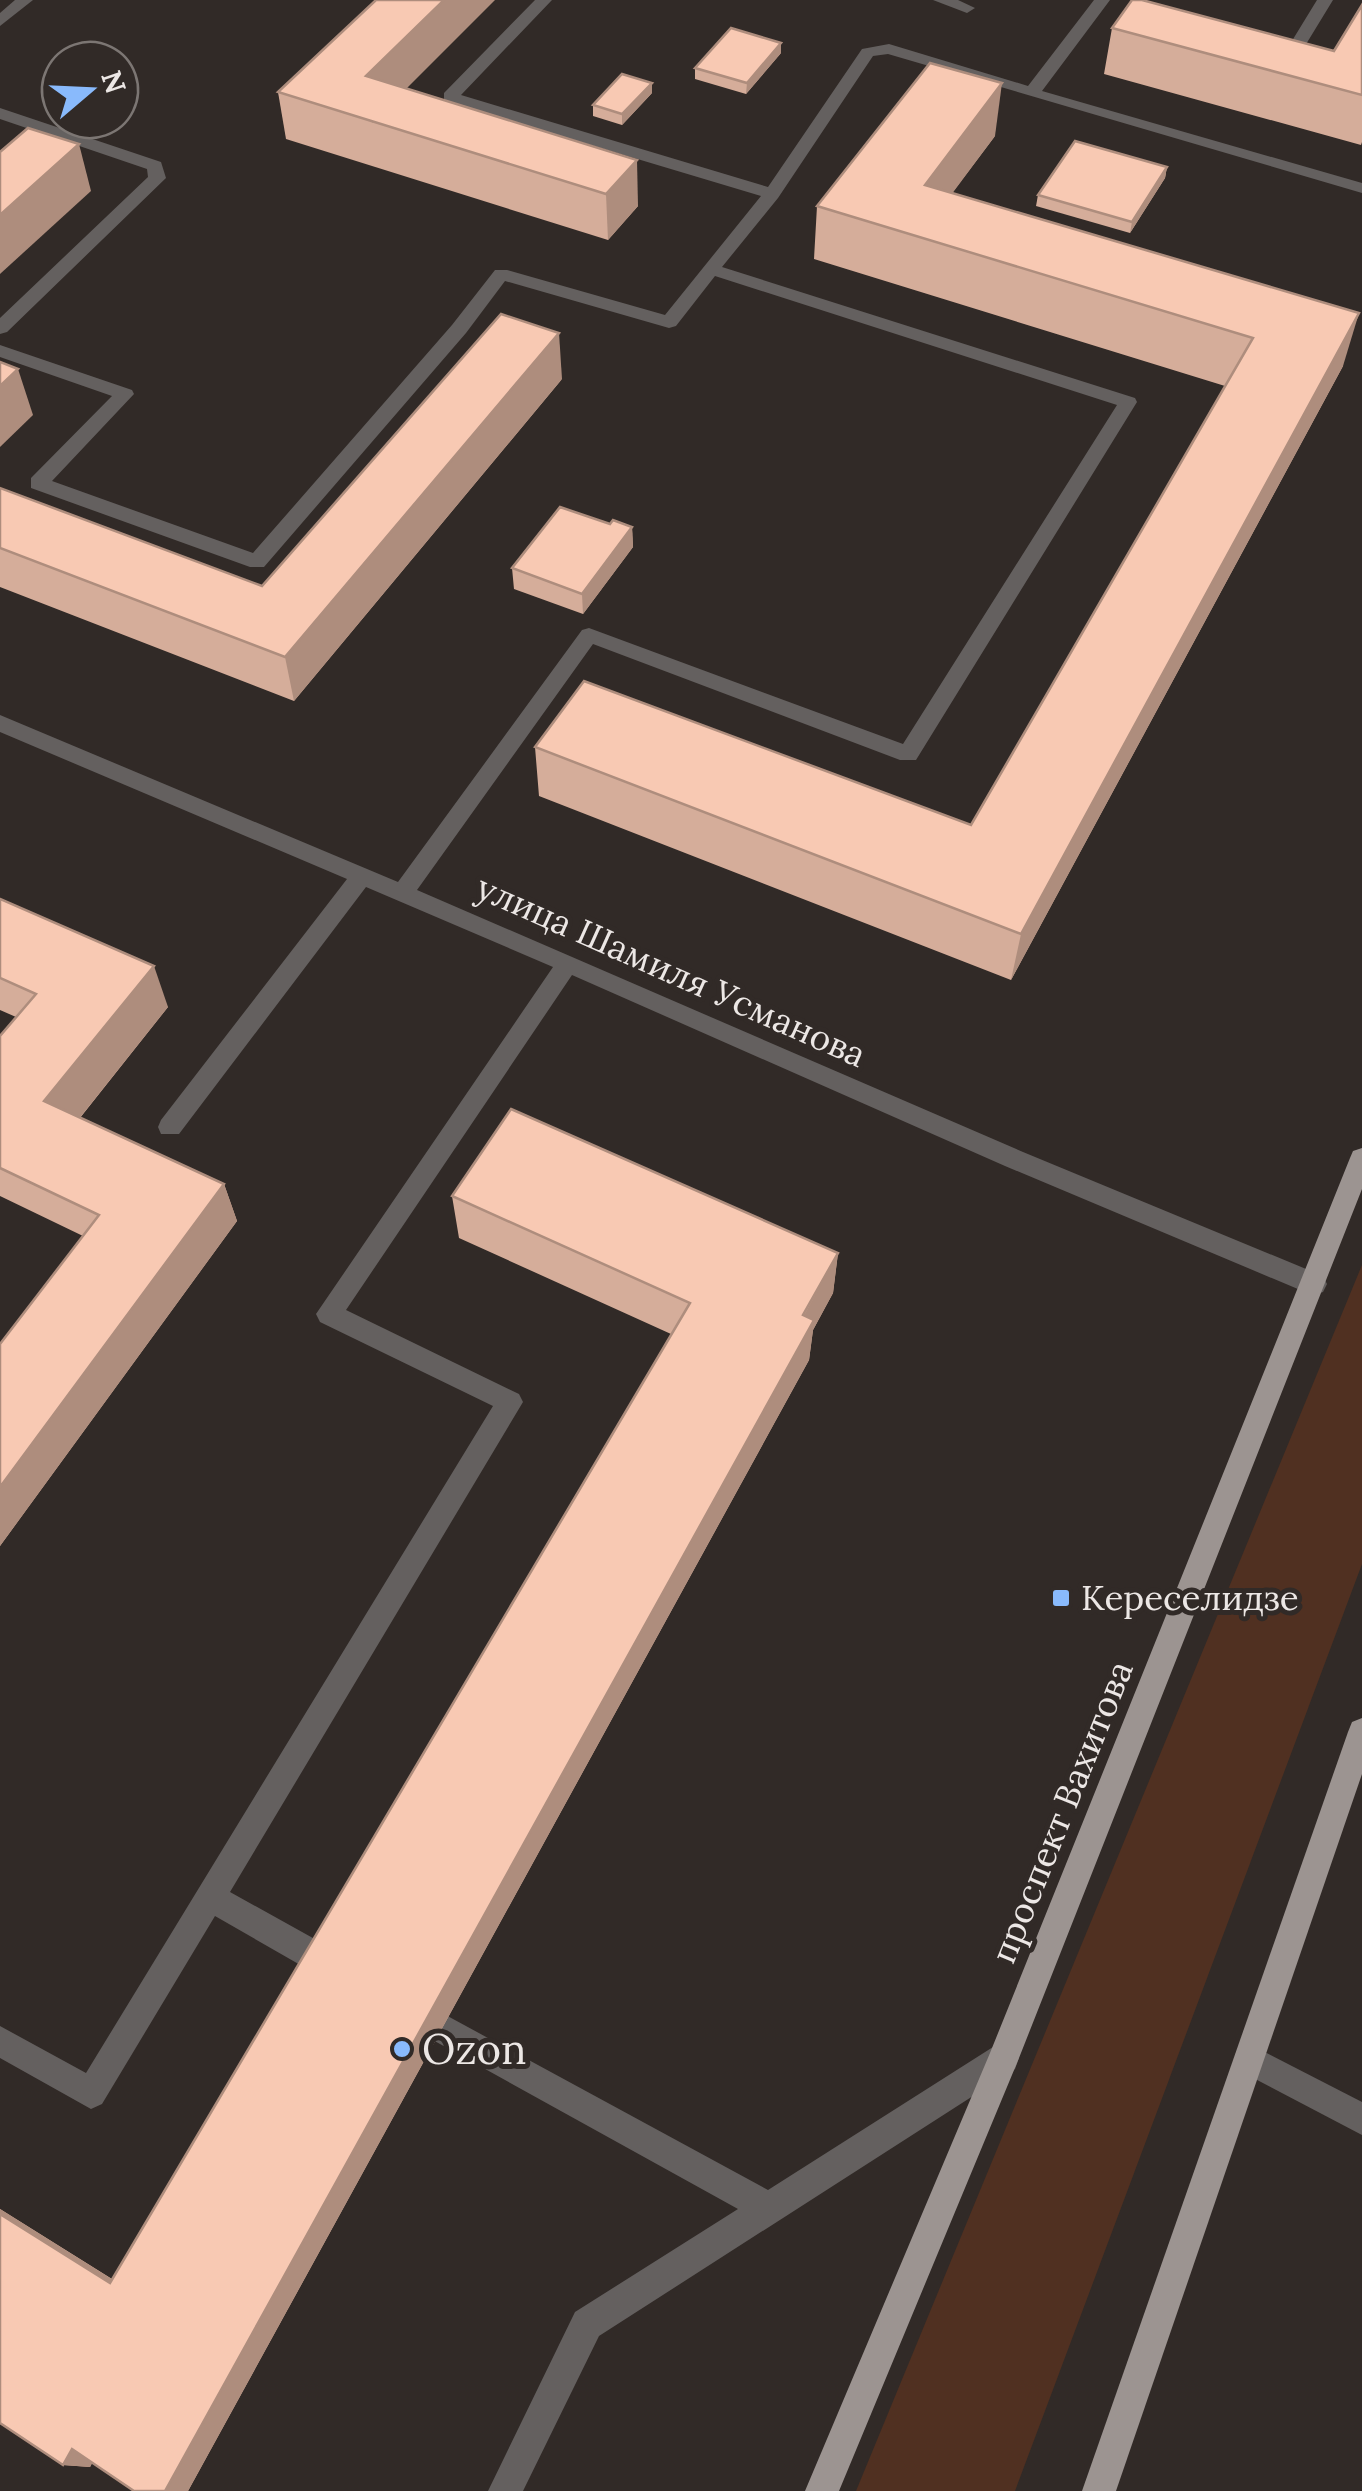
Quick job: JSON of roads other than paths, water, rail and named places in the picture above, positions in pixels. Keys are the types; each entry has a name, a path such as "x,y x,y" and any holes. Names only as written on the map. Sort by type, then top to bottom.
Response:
{"main road":[{"name":"проспект Вахитова","path":"822,2491 1004,2058 1362,1158"},
{"path":"1100,2491 1362,1732"}],"street":[{"path":"0,21 25,0"},
{"path":"544,0 450,97 772,194"},
{"path":"941,0 967,8"},
{"path":"1253,44 1291,55 1326,0"},
{"path":"1032,93 1101,2 1119,8"},
{"path":"0,350 125,394 38,483 257,562 447,344 501,274 669,322 772,194 868,52 890,49 1362,188"},
{"path":"0,113 155,166 156,178 0,328"},
{"path":"402,893 589,634 908,754 1128,402 710,269"},
{"name":"улица Шамиля Усманова","path":"0,722 568,963 996,1152 1314,1284"},
{"path":"170,1127 362,876"},
{"path":"0,2041 91,2093 510,1402 328,1314 568,963"},
{"path":"210,1897 327,1962"},
{"path":"442,2028 768,2208"},
{"path":"505,2491 586,2324 1004,2058"},
{"path":"1248,2059 1362,2119"}],"place":[{"name":"Кереселидзе","path":"1061,1598"},
{"name":"Ozon","path":"402,2049"}]}
